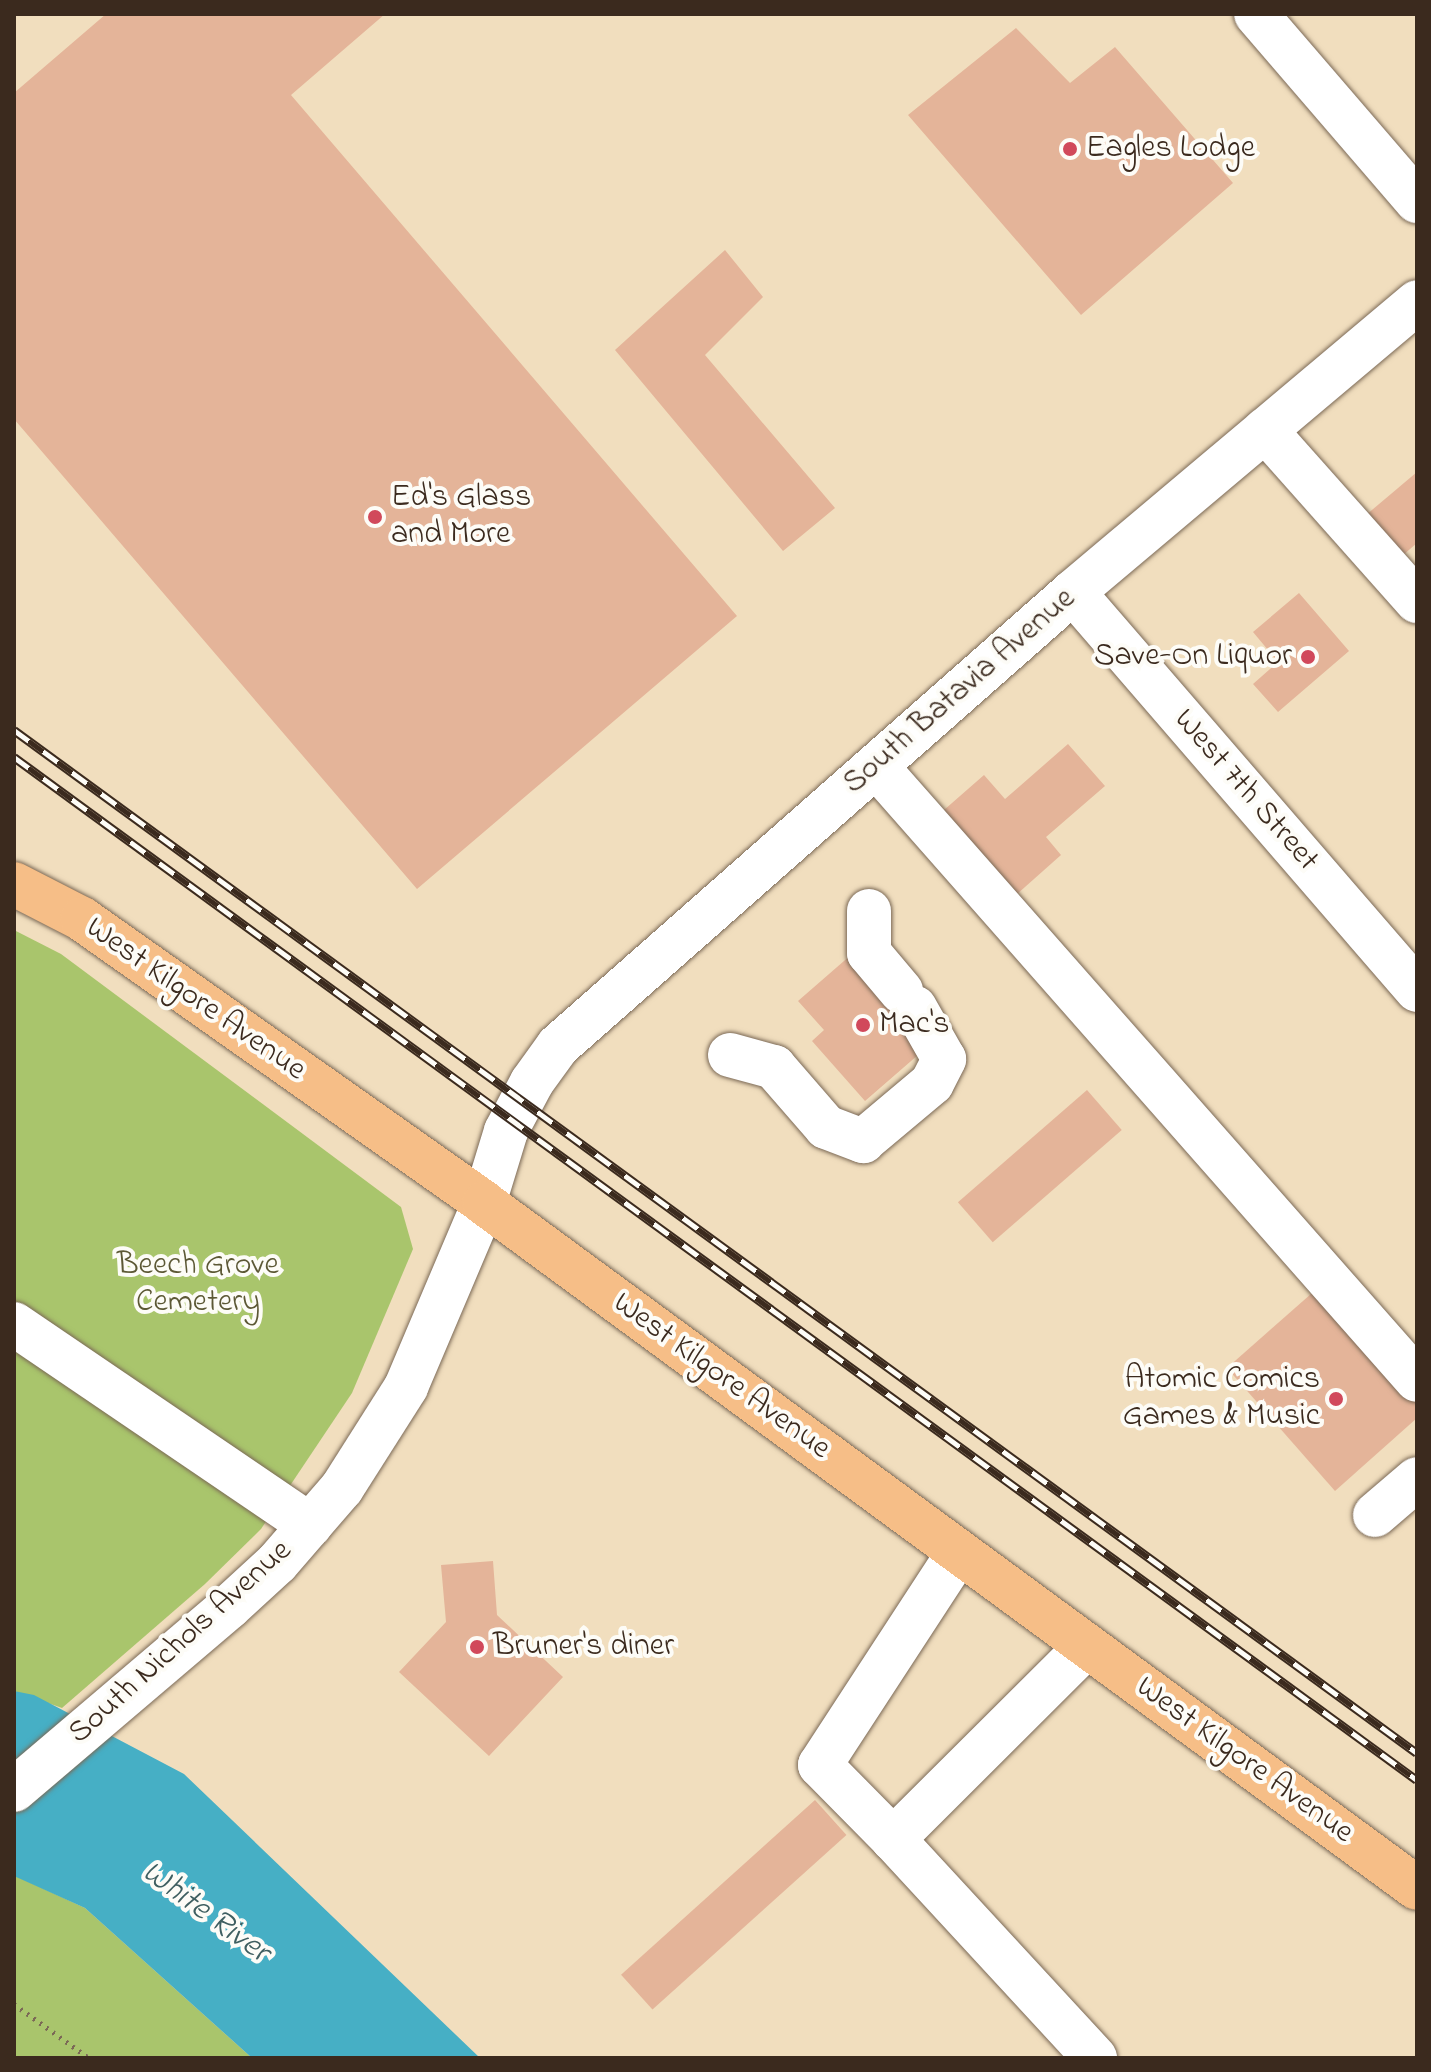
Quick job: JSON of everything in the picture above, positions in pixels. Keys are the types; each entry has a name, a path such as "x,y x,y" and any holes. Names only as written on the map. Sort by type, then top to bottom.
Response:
{"main road":[{"name":"West Kilgore Avenue","path":"14,884 82,919 484,1203 1417,1888"}],"street":[{"path":"1256,14 1417,201"},
{"name":"South Batavia Avenue","path":"522,1100 558,1046 1073,592 1417,302"},
{"path":"1265,430 1417,601"},
{"name":"West 7th Street","path":"1073,592 1417,990"},
{"path":"876,766 1417,1380"},
{"path":"730,1055 774,1067 826,1127 863,1141 932,1083 944,1059 908,1000 869,953 869,911"},
{"name":"South Nichols Avenue","path":"14,1790 277,1563 342,1488 406,1387 484,1203 506,1131 522,1100"},
{"path":"14,1324 310,1525"},
{"path":"1375,1515 1417,1479"},
{"path":"959,1552 820,1765 893,1839 1095,2058"},
{"path":"893,1839 1087,1646"}],"path":[{"path":"14,2004 89,2058"}],"green space":[{"name":"Beech Grove Cemetery","path":"14,930 61,954 401,1207 413,1249 352,1393 261,1529 205,1584 62,1708 14,1691"},
{"path":"14,1875 85,1908 252,2058 14,2058"}],"water":[{"name":"White River","path":"14,1691 34,1695 184,1774 480,2058 252,2058 85,1908 14,1876"}],"building":[{"name":"Ed's Glass and More","path":"106,14 385,14 291,95 737,616 417,889 14,419 14,93"},
{"name":"Eagles Lodge","path":"1016,28 1070,83 1115,47 1233,183 1081,315 908,115"},
{"path":"725,250 763,297 705,355 835,508 783,551 615,350"},
{"path":"1417,472 1417,543 1388,568 1353,526"},
{"name":"Save-On Liquor","path":"1299,593 1349,651 1278,712 1253,684 1278,662 1253,632"},
{"path":"1068,744 1105,786 1046,837 1061,855 1016,895 928,824 984,775 1005,799"},
{"name":"Mac's","path":"852,954 926,1048 865,1101 812,1041 824,1030 798,1001"},
{"path":"1087,1090 1122,1130 993,1242 958,1202"},
{"name":"Atomic Comics Games & Music","path":"1328,1279 1417,1380 1417,1418 1335,1491 1227,1368"},
{"name":"Bruner's diner","path":"493,1561 497,1615 563,1677 489,1756 399,1672 446,1622 441,1565"},
{"path":"815,1800 846,1835 652,2010 621,1975"}],"railway":[{"path":"14,730 1417,1753"},
{"path":"14,757 1417,1780"}],"place":[{"name":"Eagles Lodge","path":"1070,149"},
{"name":"Ed's Glass and More","path":"375,517"},
{"name":"Save-On Liquor","path":"1308,657"},
{"name":"Mac's","path":"863,1025"},
{"name":"Atomic Comics Games & Music","path":"1336,1399"},
{"name":"Bruner's diner","path":"477,1647"}]}
